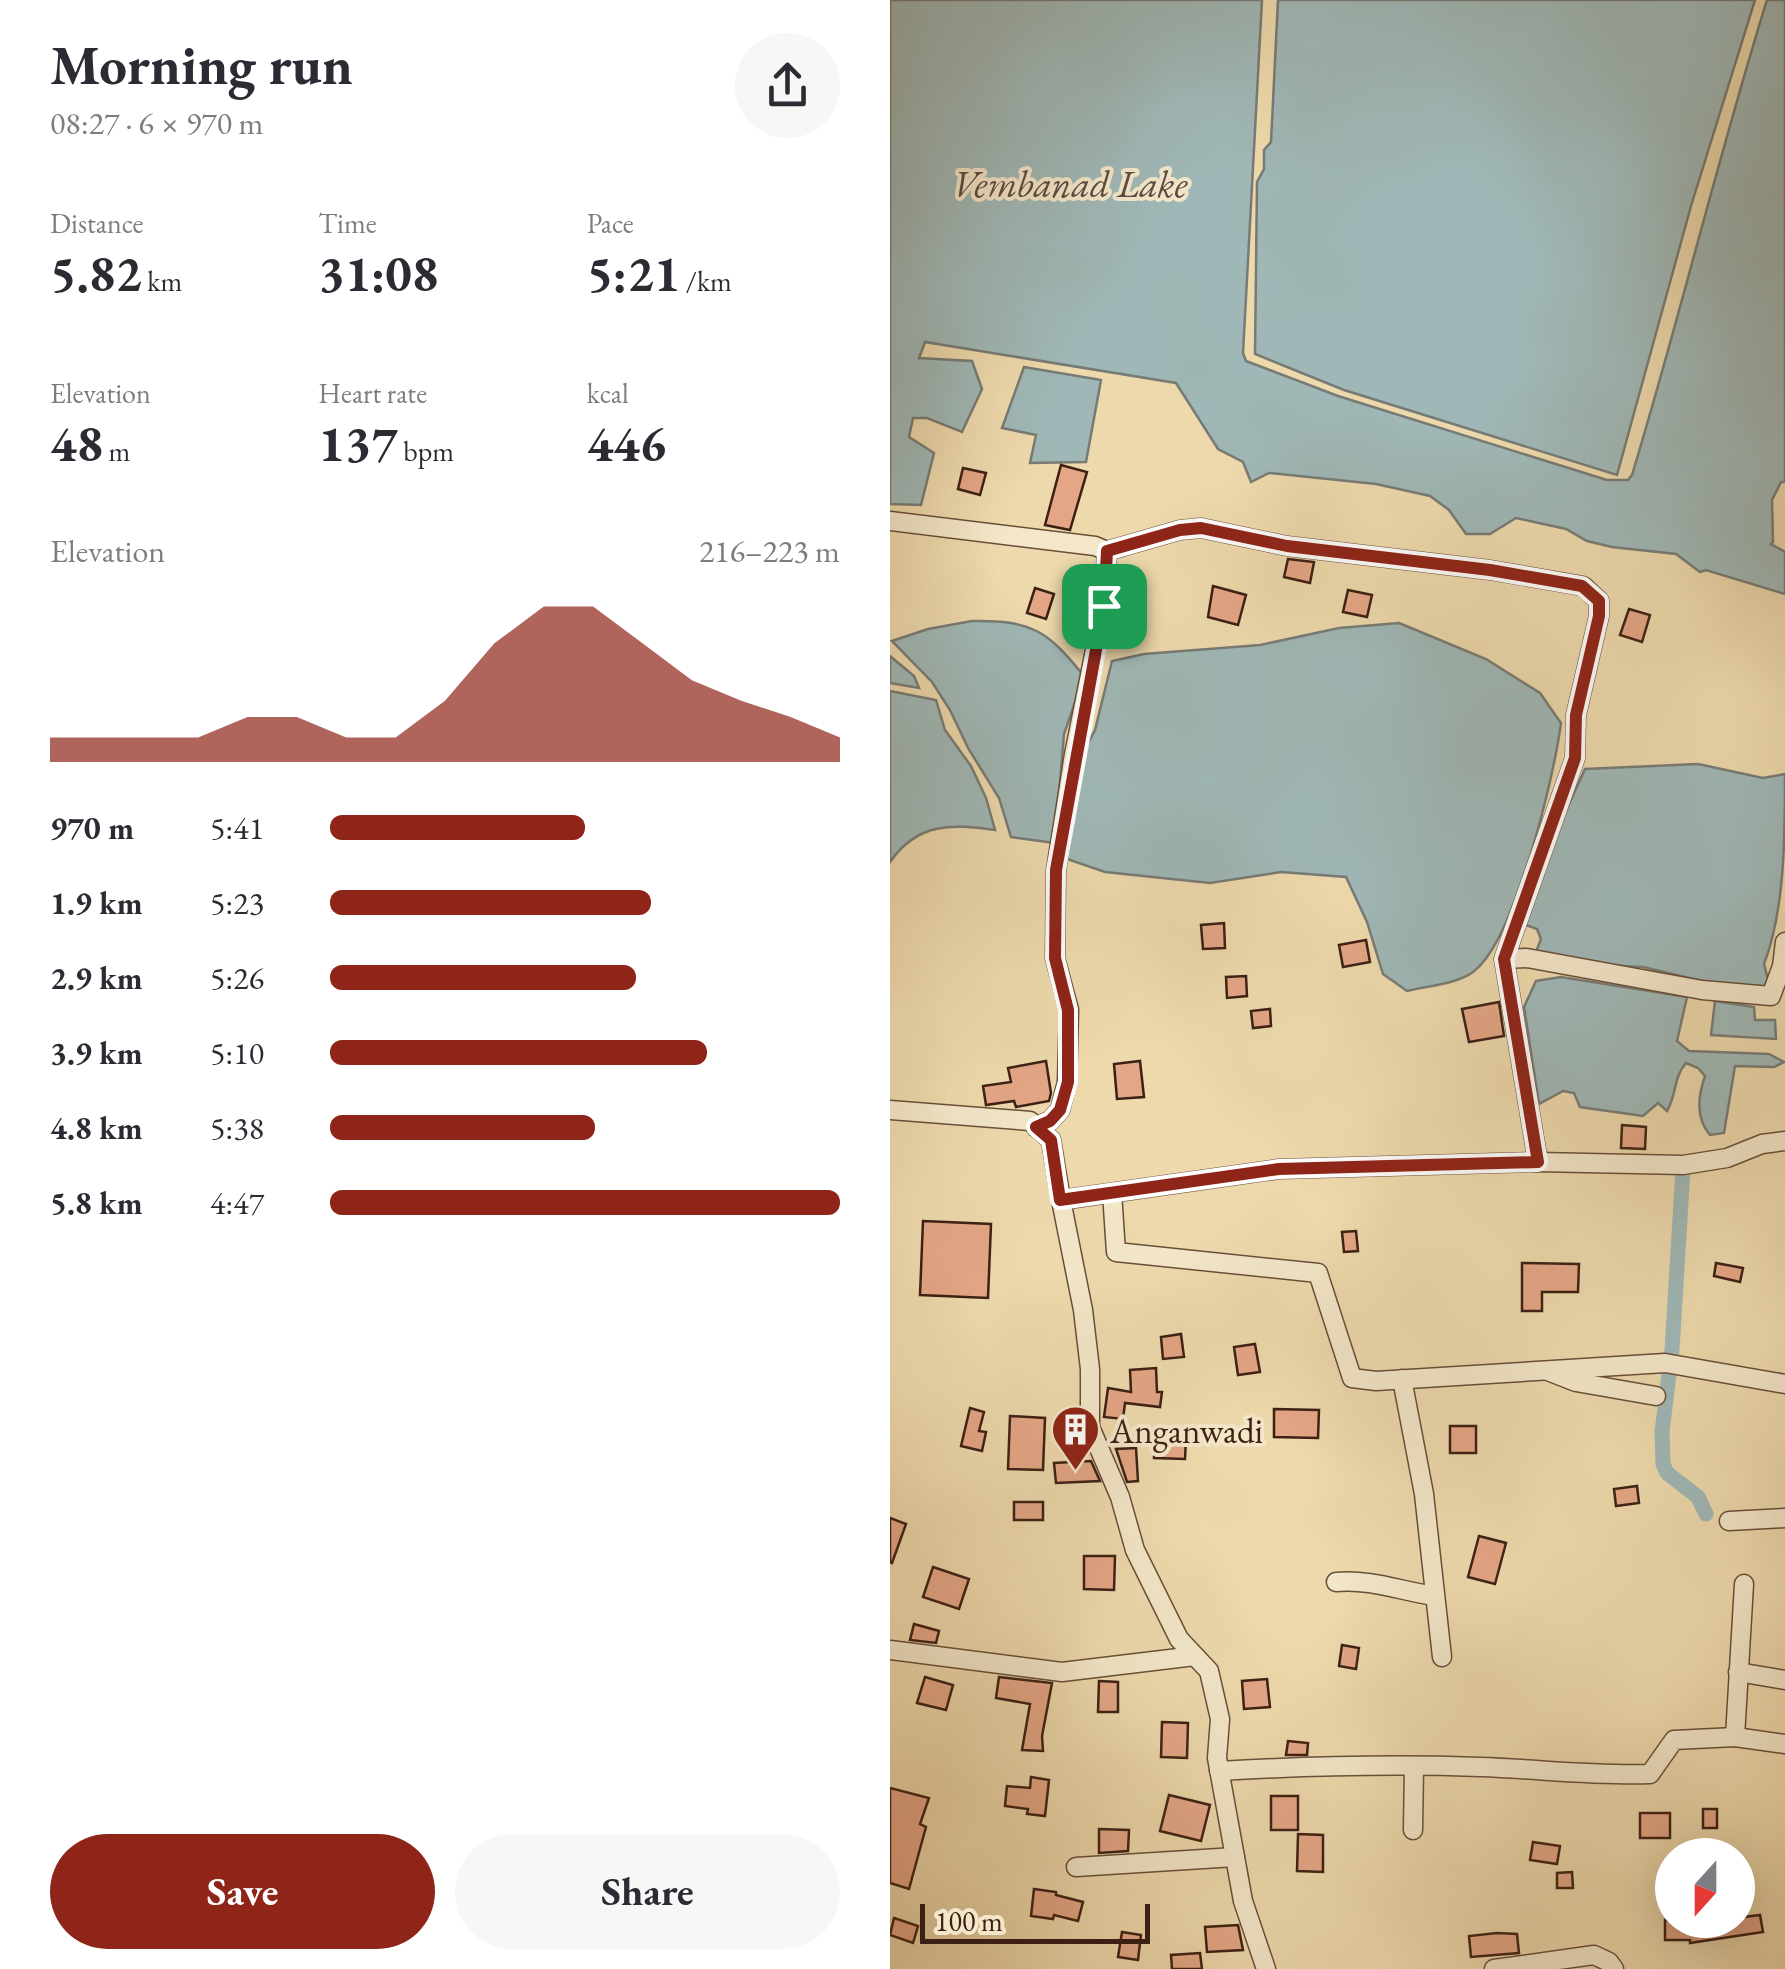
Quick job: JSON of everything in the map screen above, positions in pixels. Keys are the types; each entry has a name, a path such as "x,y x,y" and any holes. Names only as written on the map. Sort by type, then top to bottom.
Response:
{"street":[{"path":"890,521 1095,546 1107,551 1180,530 1201,528 1287,546 1490,570 1582,586 1599,601 1576,715 1575,758 1504,959 1538,1162"},
{"path":"1036,1127 1050,1121 1060,1110 1068,1082 1068,1010 1055,958 1056,870 1104,606 1107,551"},
{"path":"1504,959 1526,958 1702,990 1771,996 1782,966 1785,942"},
{"path":"890,1110 1030,1122 1051,1140 1083,1310 1090,1369 1090,1426 1120,1497 1135,1550 1179,1639 1209,1671 1220,1718 1216,1758 1242,1901 1266,1969"},
{"path":"1060,1200 1279,1169 1538,1162 1683,1166 1728,1158 1762,1144 1785,1140"},
{"path":"1112,1194 1116,1252 1318,1273 1352,1378 1402,1379 1671,1364 1785,1384"},
{"path":"1543,1369 1576,1382 1656,1396"},
{"path":"1402,1379 1424,1494 1442,1657"},
{"path":"1729,1521 1785,1518"},
{"path":"1336,1582 1365,1579 1435,1596"},
{"path":"1735,1738 1744,1584"},
{"path":"890,1650 1062,1672 1195,1656"},
{"path":"1738,1672 1785,1680"},
{"path":"1219,1772 1414,1767 1545,1770 1594,1776 1650,1774 1674,1740 1735,1738 1785,1744"},
{"path":"1414,1767 1414,1830"},
{"path":"1076,1867 1236,1857"},
{"path":"1494,1969 1594,1955 1614,1969"}],"water":[{"name":"Vembanad Lake","path":"890,0 1262,0 1243,353 1246,361 1338,396 1607,480 1628,480 1650,416 1767,0 1785,0 1785,482 1781,482 1772,500 1771,544 1785,552 1785,594 1706,570 1700,572 1676,554 1612,547 1587,541 1566,529 1516,518 1490,534 1466,534 1449,510 1430,496 1376,484 1269,473 1251,482 1243,462 1218,449 1176,383 925,342 919,358 972,361 982,389 962,432 927,418 913,418 909,437 934,453 921,505 890,504"},
{"path":"1278,0 1755,0 1691,206 1617,475 1344,390 1255,354 1257,182 1264,169 1264,150 1271,142"},
{"path":"1024,367 1101,380 1086,462 1030,463 1036,435 1002,428"},
{"path":"972,621 1010,623 1037,631 1060,648 1084,676 1064,734 1055,843 1011,837 999,798 950,710 932,682 892,641"},
{"path":"1399,623 1486,659 1540,693 1561,723 1541,817 1517,894 1489,955 1473,972 1450,982 1407,991 1383,974 1367,922 1346,877 1281,872 1210,883 1105,872 1064,858 1086,747 1095,730 1112,661 1144,654 1260,645 1339,628"},
{"path":"890,656 914,676 919,688 890,683"},
{"path":"890,691 936,700 945,730 971,766 986,798 995,830 937,829 912,839 890,862"},
{"path":"1698,764 1763,778 1785,774 1780,896 1764,964 1770,987 1719,985 1643,967 1534,957 1541,939 1537,929 1520,923 1538,872 1585,769"},
{"path":"1561,977 1687,997 1677,1041 1689,1051 1769,1054 1784,1062 1774,1067 1735,1066 1724,1133 1710,1135 1705,1128 1699,1107 1705,1076 1686,1063 1667,1111 1658,1103 1643,1116 1580,1107 1574,1093 1563,1091 1539,1104 1524,1007 1536,981"},
{"path":"1715,1001 1754,1007 1755,1020 1775,1020 1776,1039 1711,1035"}],"building":[{"path":"1061,465 1087,472 1070,530 1045,525"},
{"path":"963,468 986,473 980,495 958,489"},
{"path":"1288,559 1314,562 1310,583 1284,577"},
{"path":"1213,586 1246,595 1238,625 1208,617"},
{"path":"1035,588 1054,594 1046,619 1027,613"},
{"path":"1348,590 1372,595 1367,617 1343,612"},
{"path":"1629,609 1650,615 1642,642 1620,635"},
{"path":"1224,923 1225,948 1203,949 1201,925"},
{"path":"1366,940 1370,962 1343,967 1339,945"},
{"path":"1246,976 1247,996 1227,998 1226,977"},
{"path":"1499,1002 1504,1036 1469,1042 1462,1009"},
{"path":"1270,1009 1271,1026 1253,1028 1251,1011"},
{"path":"1046,1061 1049,1101 1016,1107 1014,1101 986,1105 983,1086 1011,1082 1008,1068"},
{"path":"1140,1061 1144,1097 1117,1099 1114,1064"},
{"path":"1622,1125 1646,1127 1645,1149 1621,1148"},
{"path":"923,1221 991,1224 988,1298 920,1295"},
{"path":"1356,1231 1358,1251 1344,1252 1342,1232"},
{"path":"1522,1263 1579,1264 1578,1292 1542,1292 1542,1311 1522,1311"},
{"path":"1716,1263 1743,1268 1740,1282 1714,1276"},
{"path":"1181,1334 1184,1357 1163,1359 1161,1337"},
{"path":"1255,1344 1260,1372 1238,1375 1234,1347"},
{"path":"1156,1368 1157,1392 1162,1392 1160,1407 1125,1403 1123,1419 1104,1417 1108,1388 1131,1392 1130,1370"},
{"path":"970,1408 984,1412 979,1431 986,1432 982,1451 961,1446"},
{"path":"1274,1409 1319,1410 1318,1438 1274,1437"},
{"path":"1010,1416 1045,1418 1043,1470 1008,1469"},
{"path":"1450,1426 1476,1426 1476,1453 1450,1453"},
{"path":"1155,1437 1186,1439 1185,1459 1154,1458"},
{"path":"1136,1448 1138,1481 1127,1482 1116,1449"},
{"name":"Anganwadi","path":"1091,1461 1100,1481 1056,1483 1054,1463"},
{"path":"1637,1486 1639,1503 1616,1506 1614,1489"},
{"path":"1014,1502 1043,1502 1043,1520 1014,1520"},
{"path":"890,1518 906,1524 892,1563 890,1562"},
{"path":"1479,1536 1506,1543 1495,1584 1468,1577"},
{"path":"1084,1556 1115,1556 1114,1590 1084,1589"},
{"path":"933,1567 969,1579 959,1609 923,1597"},
{"path":"914,1624 939,1631 936,1643 910,1640"},
{"path":"1342,1645 1359,1648 1356,1669 1339,1666"},
{"path":"925,1677 953,1685 946,1710 917,1703"},
{"path":"999,1677 1052,1683 1043,1751 1022,1750 1030,1704 996,1698"},
{"path":"1267,1679 1270,1707 1244,1709 1242,1681"},
{"path":"1099,1681 1118,1682 1118,1712 1098,1712"},
{"path":"1162,1722 1188,1723 1187,1758 1161,1757"},
{"path":"1288,1741 1308,1743 1307,1755 1286,1755"},
{"path":"1031,1777 1049,1780 1045,1816 1005,1806 1007,1786 1030,1788"},
{"path":"890,1788 929,1798 920,1824 926,1827 909,1889 890,1883"},
{"path":"1169,1795 1210,1805 1201,1841 1160,1831"},
{"path":"1271,1796 1298,1796 1298,1830 1271,1830"},
{"path":"1703,1809 1717,1809 1717,1828 1703,1828"},
{"path":"1640,1813 1670,1813 1670,1838 1640,1838"},
{"path":"1099,1829 1129,1830 1128,1851 1099,1853"},
{"path":"1298,1834 1323,1835 1323,1872 1297,1871"},
{"path":"1533,1842 1560,1846 1557,1864 1530,1860"},
{"path":"1572,1872 1573,1888 1557,1888 1557,1873"},
{"path":"1034,1889 1083,1902 1078,1921 1054,1915 1053,1919 1031,1916"},
{"path":"1760,1915 1763,1932 1755,1933 1755,1916"},
{"path":"894,1918 918,1926 913,1943 890,1935"},
{"path":"1238,1925 1243,1950 1207,1952 1205,1927"},
{"path":"1122,1932 1141,1935 1138,1960 1118,1957"},
{"path":"1517,1934 1519,1953 1471,1957 1469,1936"},
{"path":"1665,1938 1723,1938 1690,1943"},
{"path":"1200,1953 1202,1969 1172,1969 1171,1955"}],"waterway":[{"path":"1683,1169 1672,1350 1662,1432 1663,1464 1667,1473 1698,1497 1706,1514"}],"place":[{"name":"Anganwadi","path":"1075,1472"}],"route":[{"path":"1201,528 1287,546 1490,570 1582,586 1599,601 1576,715 1575,758 1504,959 1538,1162 1279,1169 1060,1200 1051,1140 1036,1127 1050,1121 1060,1110 1068,1082 1068,1010 1055,958 1056,870 1074,754 1104,606 1107,551 1180,530 1201,528"}]}
